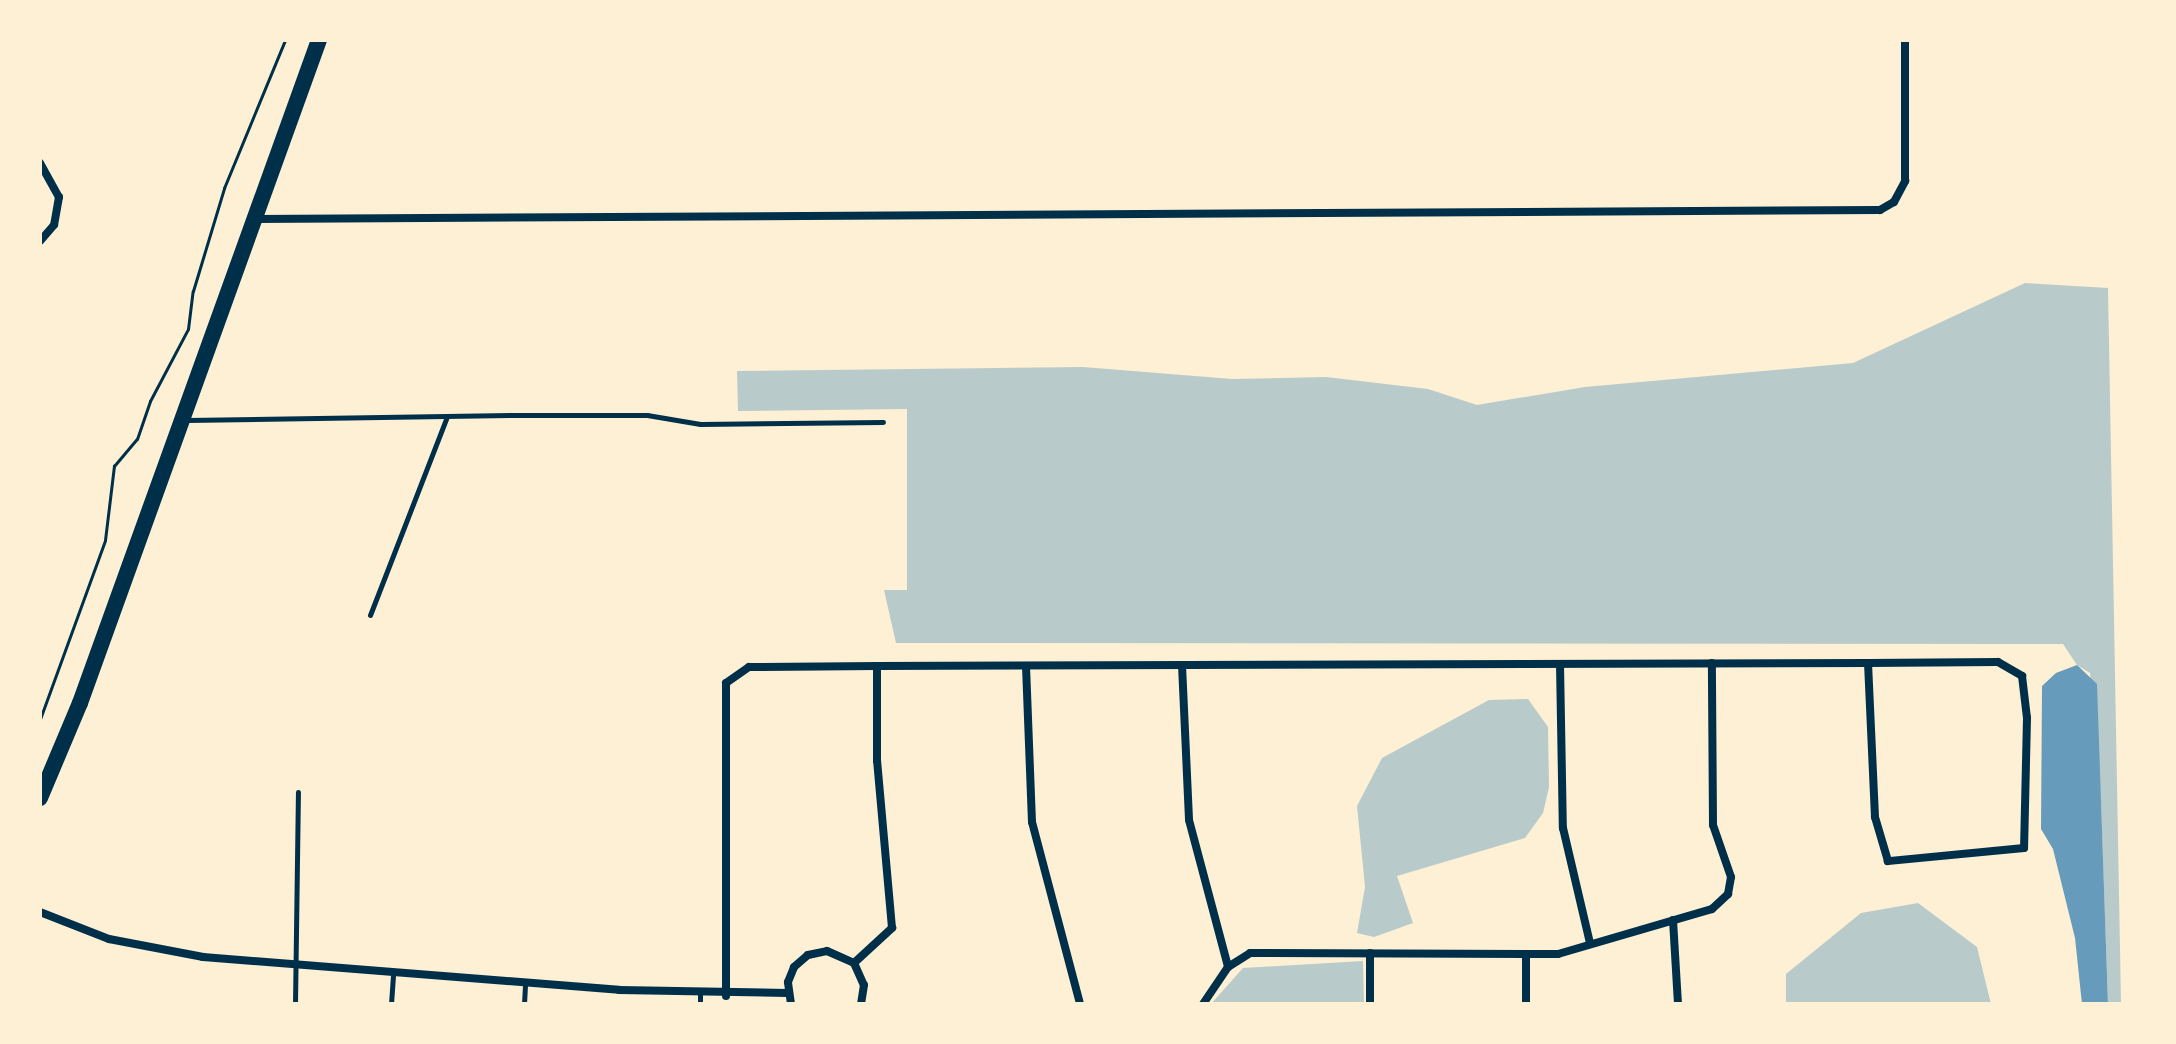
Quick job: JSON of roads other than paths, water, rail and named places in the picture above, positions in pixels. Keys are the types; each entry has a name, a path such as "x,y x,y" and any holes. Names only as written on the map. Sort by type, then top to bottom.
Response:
{"main road":[{"path":"40,798 182,420 319,40"}],"street":[{"path":"255,219 1885,209 1898,198 1905,181 1905,40"},
{"path":"40,163 59,197 54,225 40,241"},
{"path":"726,996 726,683 749,667 1998,662 2022,676 2027,718 2024,848 1888,861 1875,817 1868,663"},
{"path":"1203,1004 1228,967 1250,953 1558,954 1712,909 1728,894 1731,877 1713,825 1712,663"},
{"path":"1560,664 1563,828 1590,943"},
{"path":"1182,665 1189,820 1228,967"},
{"path":"854,963 892,928 877,776 877,666"},
{"path":"1026,666 1032,822 1080,1004"},
{"path":"40,912 145,947 296,965 700,999 787,993"},
{"path":"1673,920 1678,1004"},
{"path":"791,1004 787,993 794,967 808,955 835,952 854,963 864,985 861,1004"},
{"path":"1370,953 1370,1004"},
{"path":"1526,954 1526,1004"}],"lane":[{"path":"182,420 647,415 700,424 883,422"},
{"path":"370,615 447,416"},
{"path":"295,1004 298,792"},
{"path":"391,1004 393,974"},
{"path":"524,1004 525,984"}],"water":[{"path":"2077,665 2097,684 2108,1004 2082,1004 2075,938 2053,849 2041,829 2042,686 2056,673"}]}
